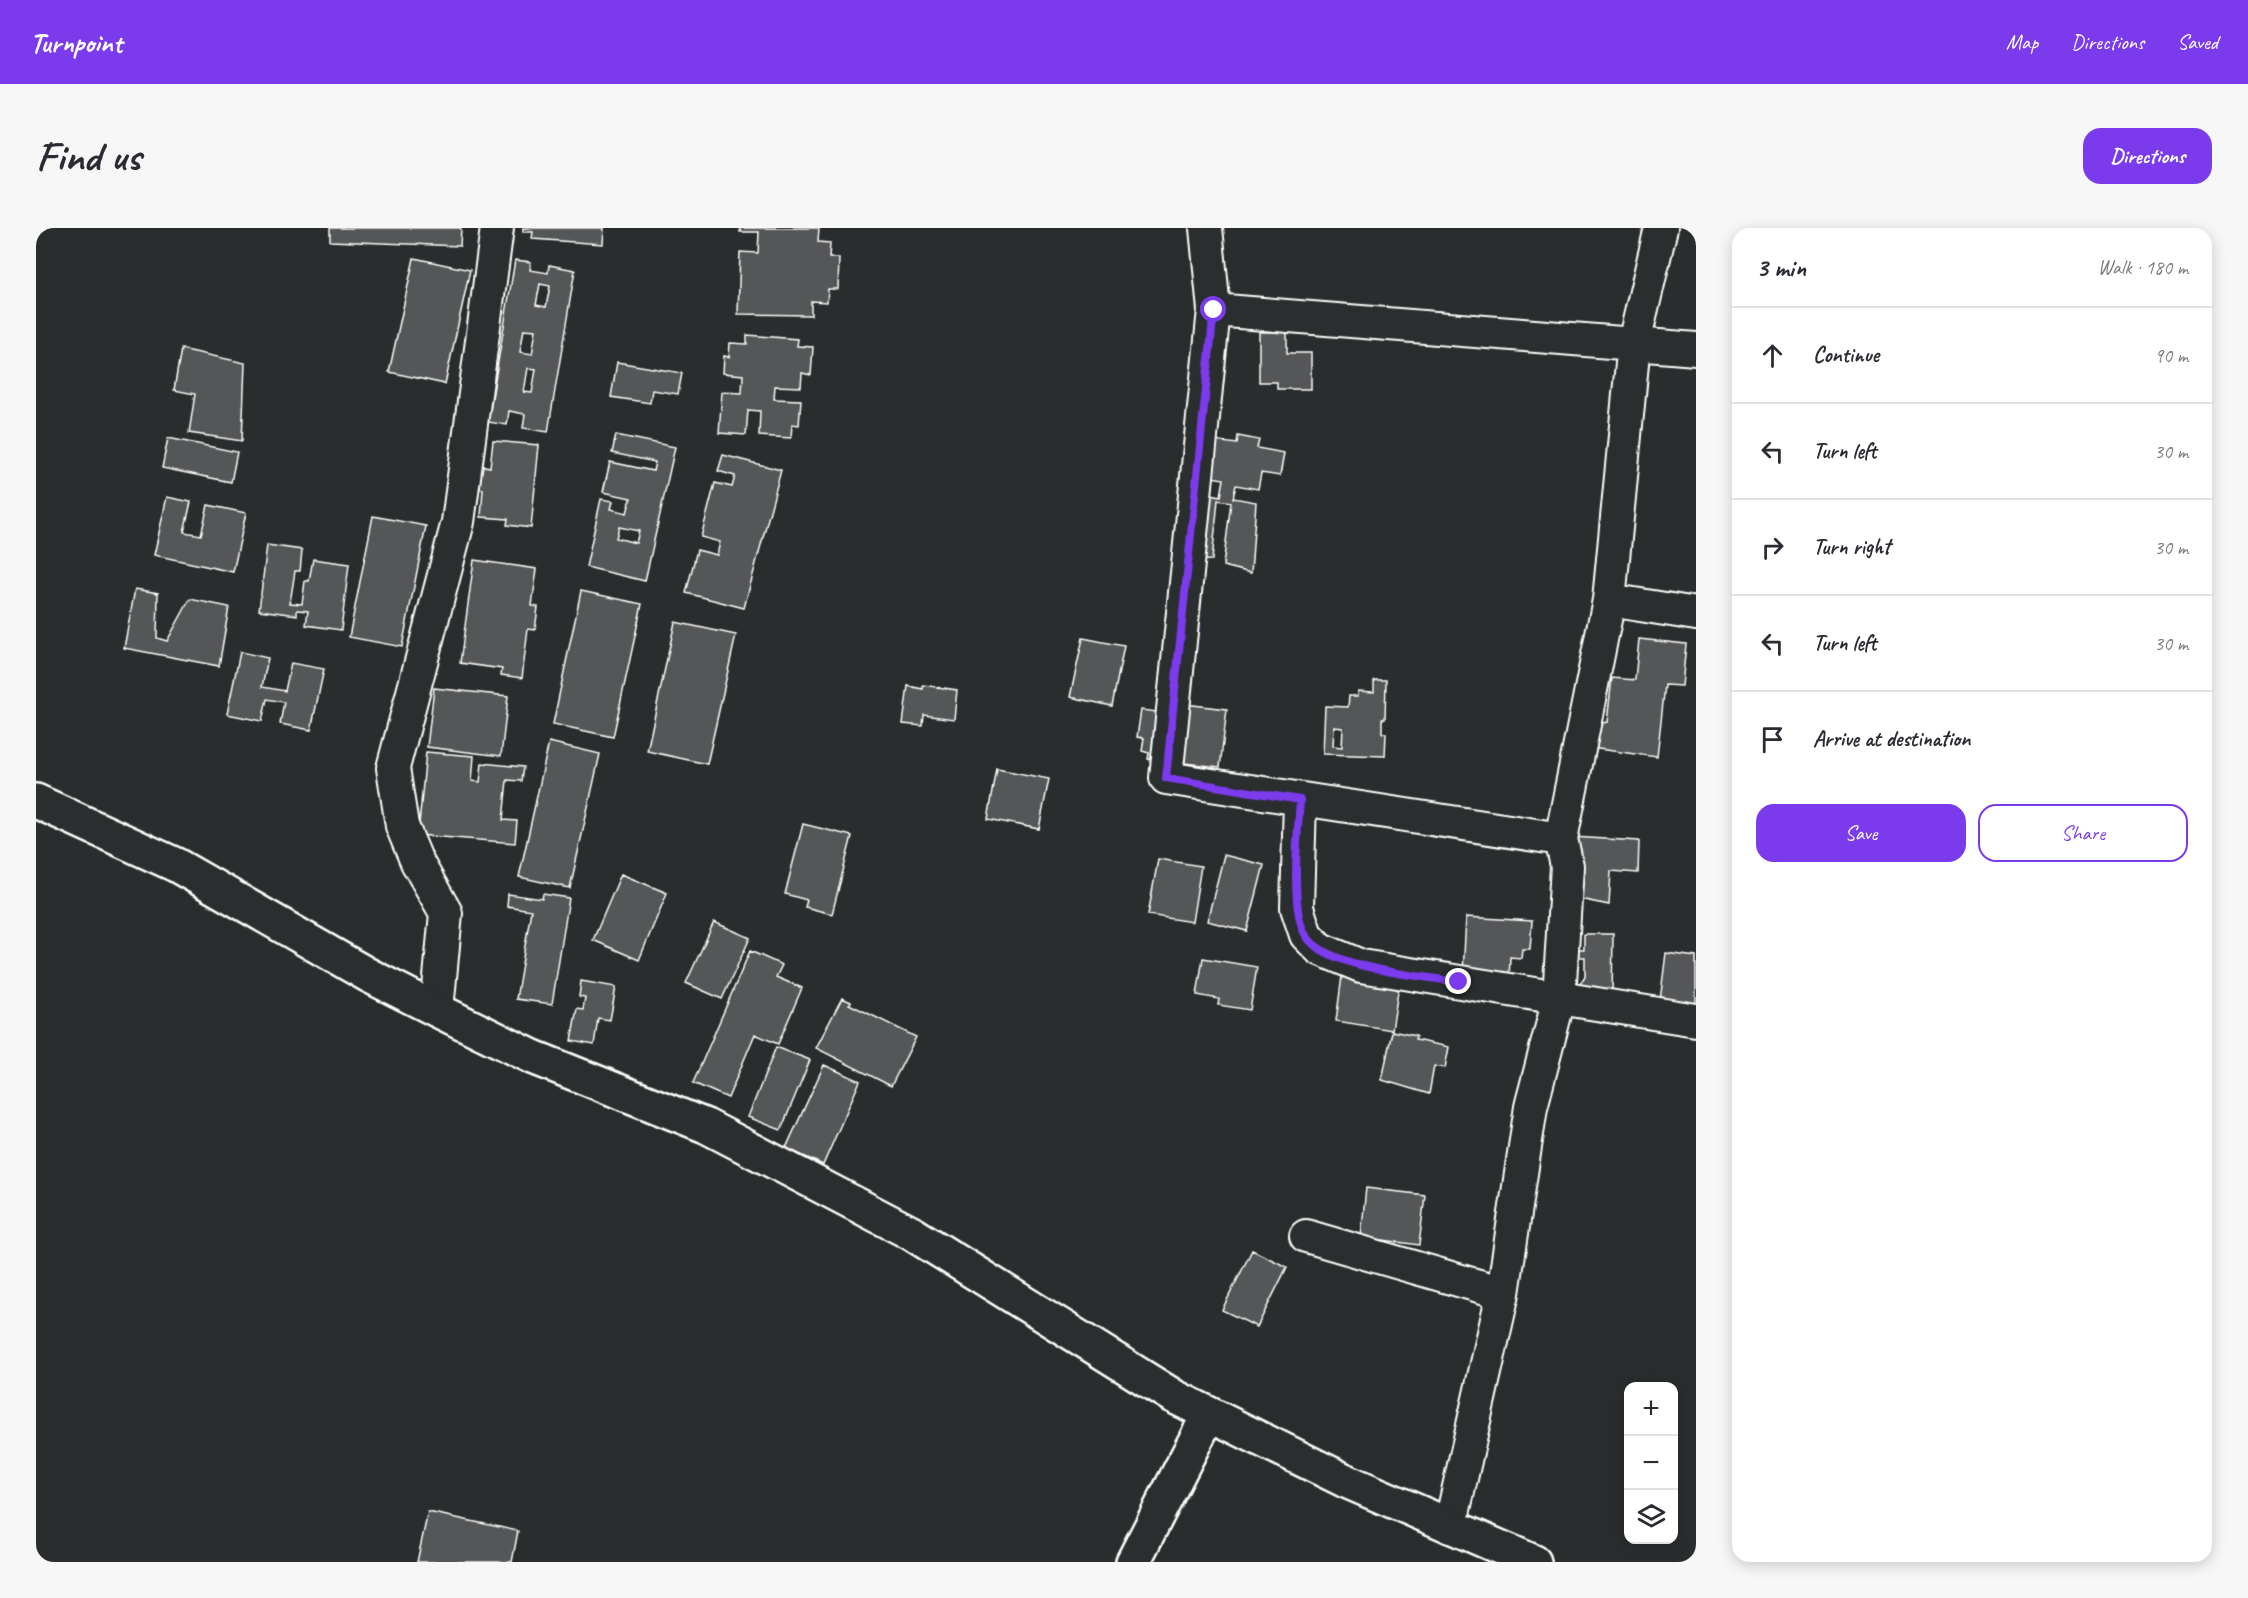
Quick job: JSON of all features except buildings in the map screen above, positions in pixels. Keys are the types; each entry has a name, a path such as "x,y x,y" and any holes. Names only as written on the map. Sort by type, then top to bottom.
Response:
{"street":[{"path":"437,1010 446,914 417,862 402,826 393,768 458,522 497,228"},
{"path":"1206,228 1214,310 1166,778 1561,838"},
{"path":"1450,1527 1503,1293 1531,1107 1559,999 1567,866 1561,838 1609,600 1634,343 1661,228"},
{"path":"1214,310 1696,349"},
{"path":"1609,600 1696,614"},
{"path":"1300,800 1297,908 1306,936 1320,949 1361,966 1696,1020"},
{"path":"36,801 176,865 368,975 437,1010 533,1057 706,1126 913,1234 1173,1396 1344,1480 1534,1562"},
{"path":"1306,1236 1503,1293"},
{"path":"1133,1562 1209,1414"}],"route":[{"path":"1214,310 1166,778 1300,800 1297,908 1306,936 1320,949 1361,966 1459,982"}]}
